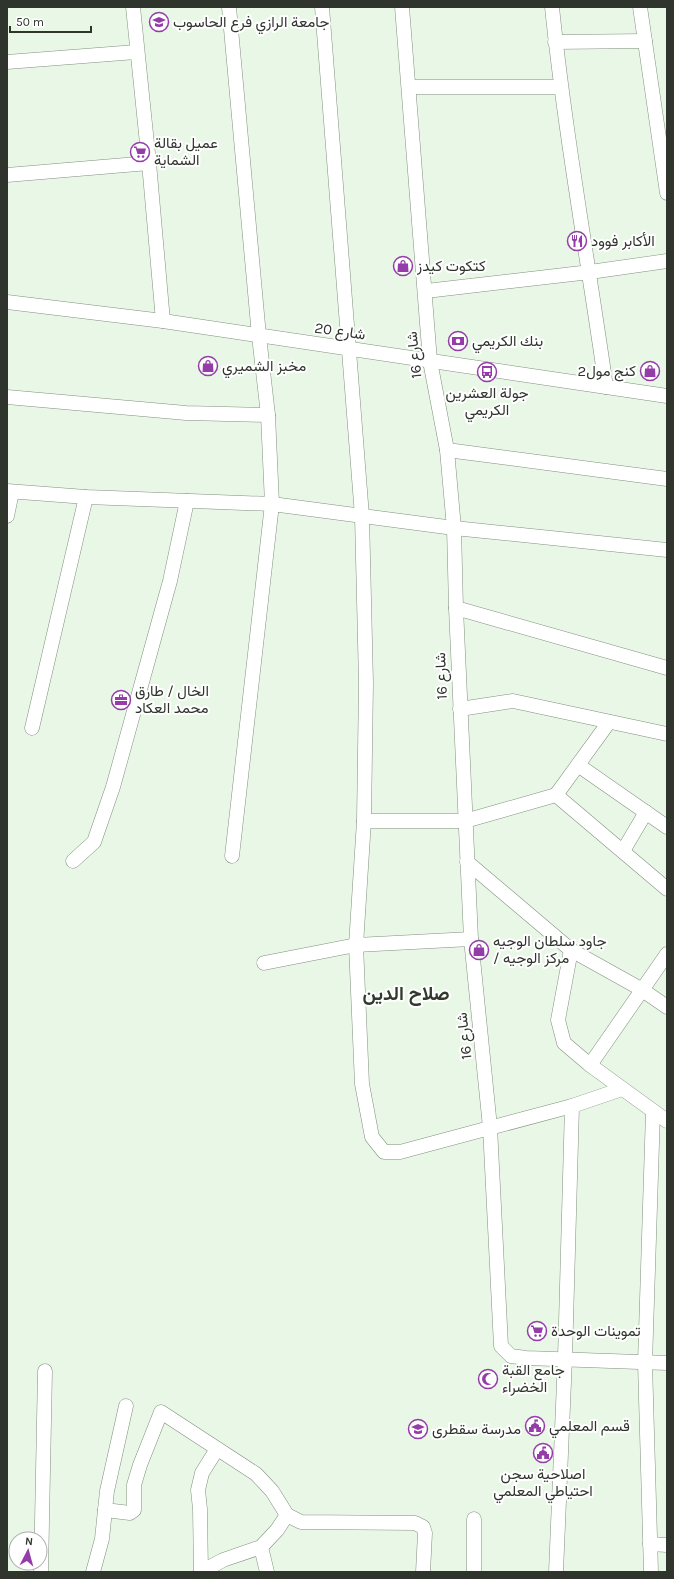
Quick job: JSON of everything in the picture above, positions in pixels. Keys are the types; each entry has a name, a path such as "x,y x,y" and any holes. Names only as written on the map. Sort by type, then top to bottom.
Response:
{"street":[{"path":"133,7 136,52 149,163 163,321"},
{"path":"229,7 259,336 268,415 272,504 232,856"},
{"path":"322,7 362,516 366,684 364,821 356,945 362,1084 372,1137 384,1152 400,1152 572,1106 622,1089"},
{"name":"شارع 16","path":"402,7 426,291 430,361 447,450 454,528 460,709 471,939 490,1127 501,1346 511,1356 565,1358"},
{"path":"552,7 560,87 590,272 606,387"},
{"path":"640,7 667,193"},
{"path":"555,42 644,41"},
{"path":"7,62 136,52"},
{"path":"409,87 560,87"},
{"path":"7,175 149,163"},
{"path":"426,291 590,272 667,261"},
{"name":"شارع 20","path":"7,302 163,321 348,350 667,396"},
{"path":"7,397 186,413 268,415"},
{"path":"447,450 667,479"},
{"path":"7,516 10,492 86,497 272,504 454,528 667,550"},
{"path":"32,728 86,497"},
{"path":"73,861 94,842 113,787 170,581 187,501"},
{"path":"456,608 667,668"},
{"path":"460,709 513,701 667,734"},
{"path":"364,821 465,821 556,794 609,722"},
{"path":"578,765 667,827"},
{"path":"556,794 667,889"},
{"path":"623,851 646,812"},
{"path":"467,862 571,950 641,989 667,1007"},
{"path":"264,963 356,945 471,939"},
{"path":"571,950 558,1020 564,1042 590,1065 653,1112 667,1120"},
{"path":"590,1065 641,989 667,954"},
{"path":"556,1572 565,1358 572,1106"},
{"path":"651,1572 645,1363 653,1112"},
{"path":"565,1358 667,1363"},
{"path":"41,1572 45,1371"},
{"path":"93,1572 102,1539 105,1510 114,1458 126,1406"},
{"path":"105,1510 130,1512 134,1510 134,1485 140,1465 161,1412 256,1474 272,1491 287,1515 301,1522 415,1523 423,1527 425,1533 423,1572"},
{"path":"217,1449 202,1473 198,1490 200,1509 201,1572 224,1560 261,1547 277,1530 287,1515"},
{"path":"474,1519 474,1572"},
{"path":"650,1544 667,1545"},
{"path":"261,1547 267,1572"}],"place":[{"name":"جامعة الرازي فرع الحاسوب","path":"159,22"},
{"name":"عميل بقالة الشماية","path":"140,152"},
{"name":"الأكابر فوود","path":"577,241"},
{"name":"كتكوت كيدز","path":"403,266"},
{"name":"بنك الكريمي","path":"458,341"},
{"name":"مخبز الشميري","path":"208,366"},
{"name":"كنج مول2","path":"650,371"},
{"name":"جولة العشرين الكريمي","path":"487,372"},
{"name":"الخال / طارق محمد العكاد","path":"121,700"},
{"name":"جاود سلطان الوجيه / مركز الوجيه","path":"479,950"},
{"name":"تموينات الوحدة","path":"537,1331"},
{"name":"جامع القبة الخضراء","path":"488,1379"},
{"name":"قسم المعلمي","path":"535,1426"},
{"name":"مدرسة سقطرى","path":"418,1429"},
{"name":"اصلاحية سجن احتياطي المعلمي","path":"543,1453"}],"district":[{"name":"صلاح الدين","path":"406,994"}]}
